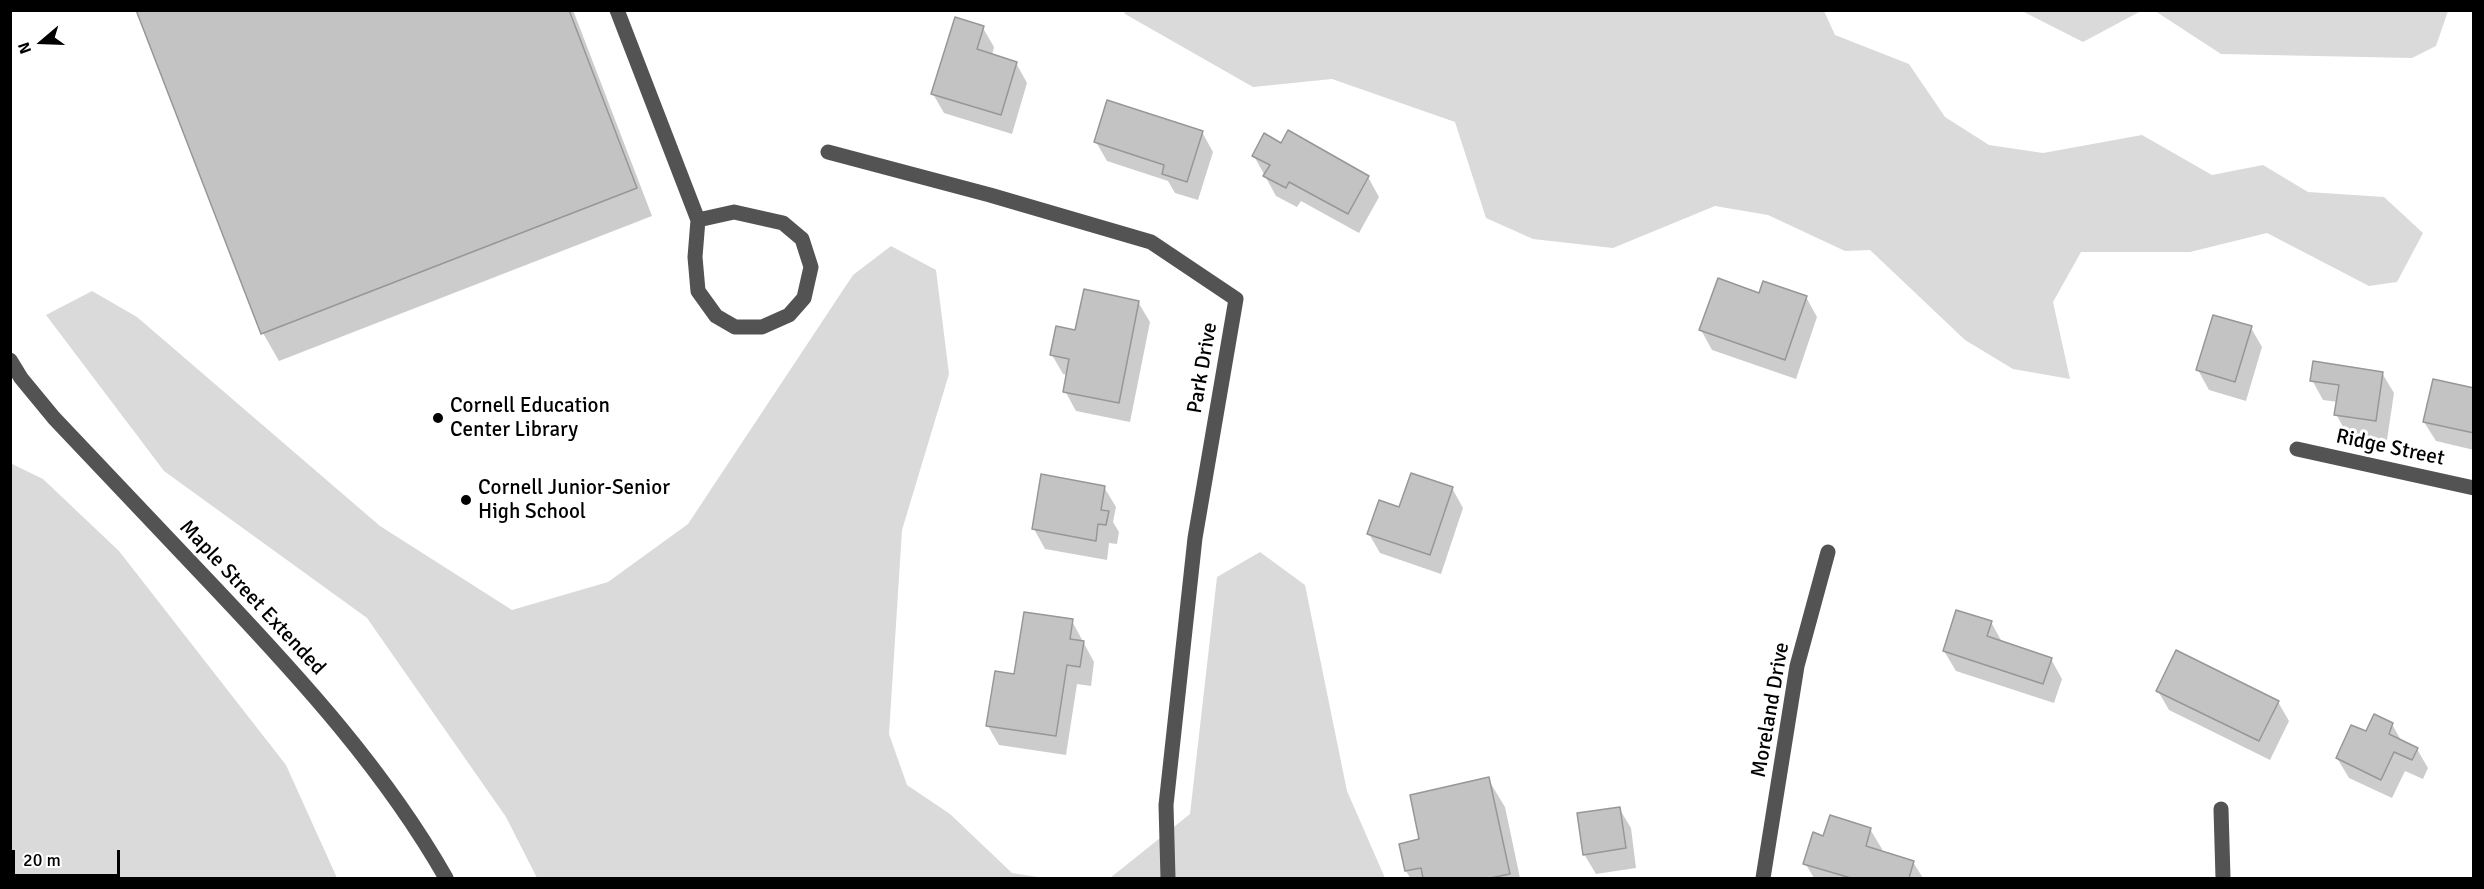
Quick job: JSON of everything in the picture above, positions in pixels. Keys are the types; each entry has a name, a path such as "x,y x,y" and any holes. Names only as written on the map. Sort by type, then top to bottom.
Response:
{"street":[{"path":"617,10 698,220 695,257 698,291 716,316 735,327 762,327 789,315 804,297 811,267 802,239 783,223 741,213 734,212 698,220"},
{"name":"Park Drive","path":"828,152 1001,198 1151,242 1236,299 1195,538 1166,805 1168,879"},
{"name":"Maple Street Extended","path":"10,360 21,378 54,418 271,647 349,736 420,832 446,879"},
{"name":"Ridge Street","path":"2297,449 2474,488"},
{"name":"Moreland Drive","path":"1763,879 1797,666 1828,552"},
{"path":"2221,809 2223,879"}],"shaded area":[{"path":"1124,11 1824,11 1835,35 1909,64 1945,117 1989,145 2043,153 2142,135 2212,175 2263,165 2308,192 2384,197 2423,233 2397,282 2369,286 2267,233 2190,252 2081,252 2053,302 2070,379 2013,369 1965,340 1870,250 1845,251 1768,215 1715,206 1613,248 1533,239 1486,218 1455,122 1332,79 1253,87 1125,14"},
{"path":"2022,11 2141,11 2083,42"},
{"path":"2155,11 2448,11 2436,46 2412,58 2221,54"},
{"path":"891,246 936,270 949,374 902,530 889,734 907,785 950,814 1012,873 1044,878 537,878 506,817 367,618 164,471 46,315 92,291 137,317 380,526 512,610 608,582 688,524 853,275"},
{"path":"10,463 43,479 119,551 286,765 337,878 11,878"},
{"path":"1260,552 1305,585 1347,791 1385,878 1110,878 1190,814 1217,577"}],"building":[{"path":"136,10 569,10 637,188 261,334"},
{"path":"955,17 984,26 977,49 1017,62 1001,115 931,94"},
{"path":"1107,100 1203,131 1187,182 1162,174 1164,165 1094,142"},
{"path":"1288,130 1369,176 1348,214 1289,182 1286,188 1263,176 1270,165 1252,156 1264,133 1281,143"},
{"path":"1718,278 1759,293 1763,281 1807,296 1785,360 1699,330"},
{"path":"1084,289 1139,301 1119,403 1063,392 1069,359 1050,355 1056,326 1075,330"},
{"path":"2213,315 2252,326 2235,382 2196,370"},
{"path":"2313,361 2383,372 2376,421 2334,415 2339,385 2310,381"},
{"path":"2433,379 2474,388 2474,433 2423,422"},
{"path":"1411,473 1453,487 1430,555 1367,534 1379,500 1399,507"},
{"path":"1041,474 1105,486 1101,510 1109,511 1106,525 1098,524 1096,541 1032,529"},
{"path":"1956,610 1992,621 1987,636 2052,658 2043,684 1943,651"},
{"path":"1024,612 1073,619 1070,639 1084,641 1080,667 1067,665 1056,736 986,726 995,671 1014,674"},
{"path":"2176,650 2279,701 2259,741 2156,691"},
{"path":"2374,714 2393,723 2389,734 2418,748 2412,760 2394,752 2381,780 2336,758 2351,725 2366,731"},
{"path":"1489,777 1510,874 1490,878 1423,878 1421,868 1405,871 1399,844 1419,839 1410,795"},
{"path":"1620,807 1626,848 1583,855 1577,813"},
{"path":"1830,815 1871,828 1866,846 1914,861 1909,878 1851,878 1803,864 1813,832 1823,836"}],"place":[{"name":"Cornell Education Center Library","path":"438,418"},
{"name":"Cornell Junior-Senior High School","path":"466,500"}]}
